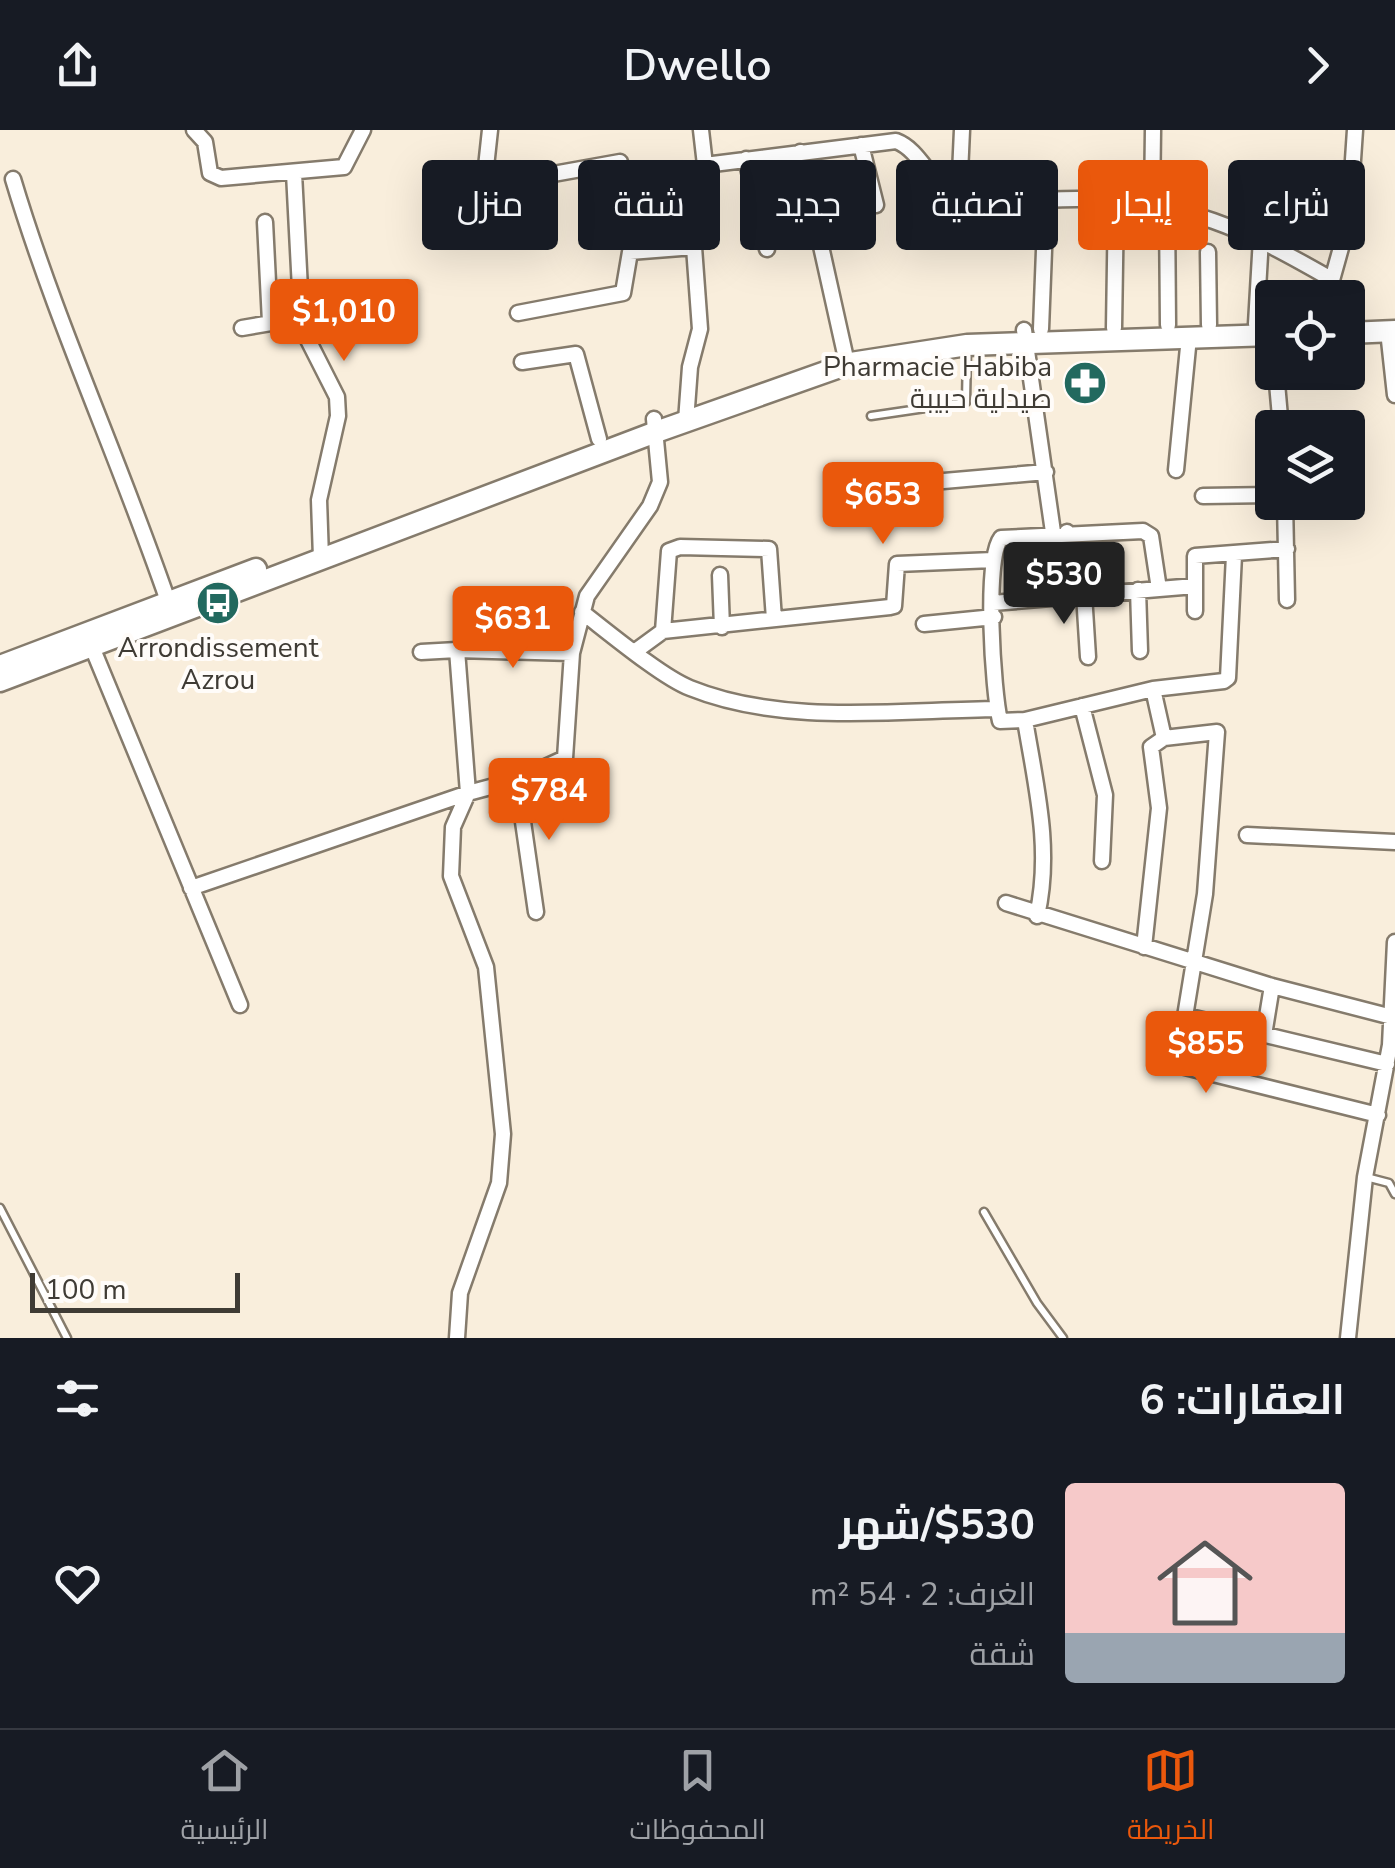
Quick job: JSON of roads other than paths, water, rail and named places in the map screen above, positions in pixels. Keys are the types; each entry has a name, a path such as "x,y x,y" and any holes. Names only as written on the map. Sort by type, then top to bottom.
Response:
{"main road":[{"path":"1365,324 1393,328"},
{"path":"0,666 171,608 845,354 926,338 1168,326 1255,330"},
{"path":"1365,330 1393,328"},
{"path":"686,414 852,363 1031,334 1189,337 1255,332"},
{"path":"320,552 599,439 655,425"},
{"path":"0,680 92,646 171,608"}],"street":[{"path":"194,130 205,142 207,164 214,178 344,167 363,130"},
{"path":"488,160 490,130"},
{"path":"701,130 705,160"},
{"path":"961,160 962,130"},
{"path":"1153,130 1155,160"},
{"path":"1281,250 1331,279 1349,219 1355,130"},
{"path":"746,160 900,142 916,160"},
{"path":"860,144 864,160"},
{"path":"800,152 845,354"},
{"path":"294,173 301,318 313,356 337,396 336,436 318,500 320,552"},
{"path":"13,179 73,359 100,417 171,608"},
{"path":"265,222 270,322"},
{"path":"518,314 623,293 630,252 656,250"},
{"path":"686,414 700,313 694,250"},
{"path":"1040,250 1031,334 1046,472 1078,595 1088,657"},
{"path":"1114,328 1115,250"},
{"path":"1162,250 1168,326"},
{"path":"1266,250 1267,280"},
{"path":"1208,252 1209,325"},
{"path":"242,328 301,318"},
{"path":"1393,328 1395,395"},
{"path":"1176,470 1189,337"},
{"path":"522,362 576,354 599,439"},
{"path":"190,888 468,792 517,780 564,758 572,653 582,612 594,582 650,506 660,482 655,425"},
{"path":"875,487 1046,472"},
{"path":"1203,496 1255,495"},
{"path":"1286,520 1286,600"},
{"path":"1160,588 1151,536 1143,531 1060,532 1002,538 993,560 1000,721 1025,720 1153,689 1228,678 1234,555"},
{"path":"664,631 668,551 680,547 769,549 774,619"},
{"path":"1194,612 1194,556 1288,550"},
{"path":"637,650 664,631 894,606 898,564 993,560"},
{"path":"720,575 722,626"},
{"path":"924,624 1078,595 1194,586"},
{"path":"1138,590 1140,652"},
{"path":"582,612 689,688 797,712 997,709"},
{"path":"92,646 240,1006"},
{"path":"457,650 468,792 453,828 451,876 457,903 486,967 503,1155 499,1182 460,1293 457,1338"},
{"path":"421,652 572,653"},
{"path":"1153,689 1164,738"},
{"path":"1082,706 1105,795 1102,861"},
{"path":"1025,720 1043,817 1044,884 1037,916"},
{"path":"1144,947 1159,808 1151,747 1164,738 1217,732 1181,1066 1378,1115"},
{"path":"517,780 536,912"},
{"path":"1247,836 1395,842"},
{"path":"1006,903 1037,916 1392,1018"},
{"path":"1348,1338 1364,1177 1387,1064 1395,942"},
{"path":"1264,1035 1272,986"},
{"path":"1186,1016 1387,1064"}],"lane":[{"path":"871,416 966,402 967,345"},
{"path":"1364,1177 1389,1183 1395,1194"},
{"path":"0,1208 67,1338"},
{"path":"984,1212 1036,1304 1064,1338"}],"place":[{"name":"Pharmacie Habiba صيدلية حبيبة","path":"1085,383"},
{"name":"Arrondissement Azrou","path":"218,603"}]}
